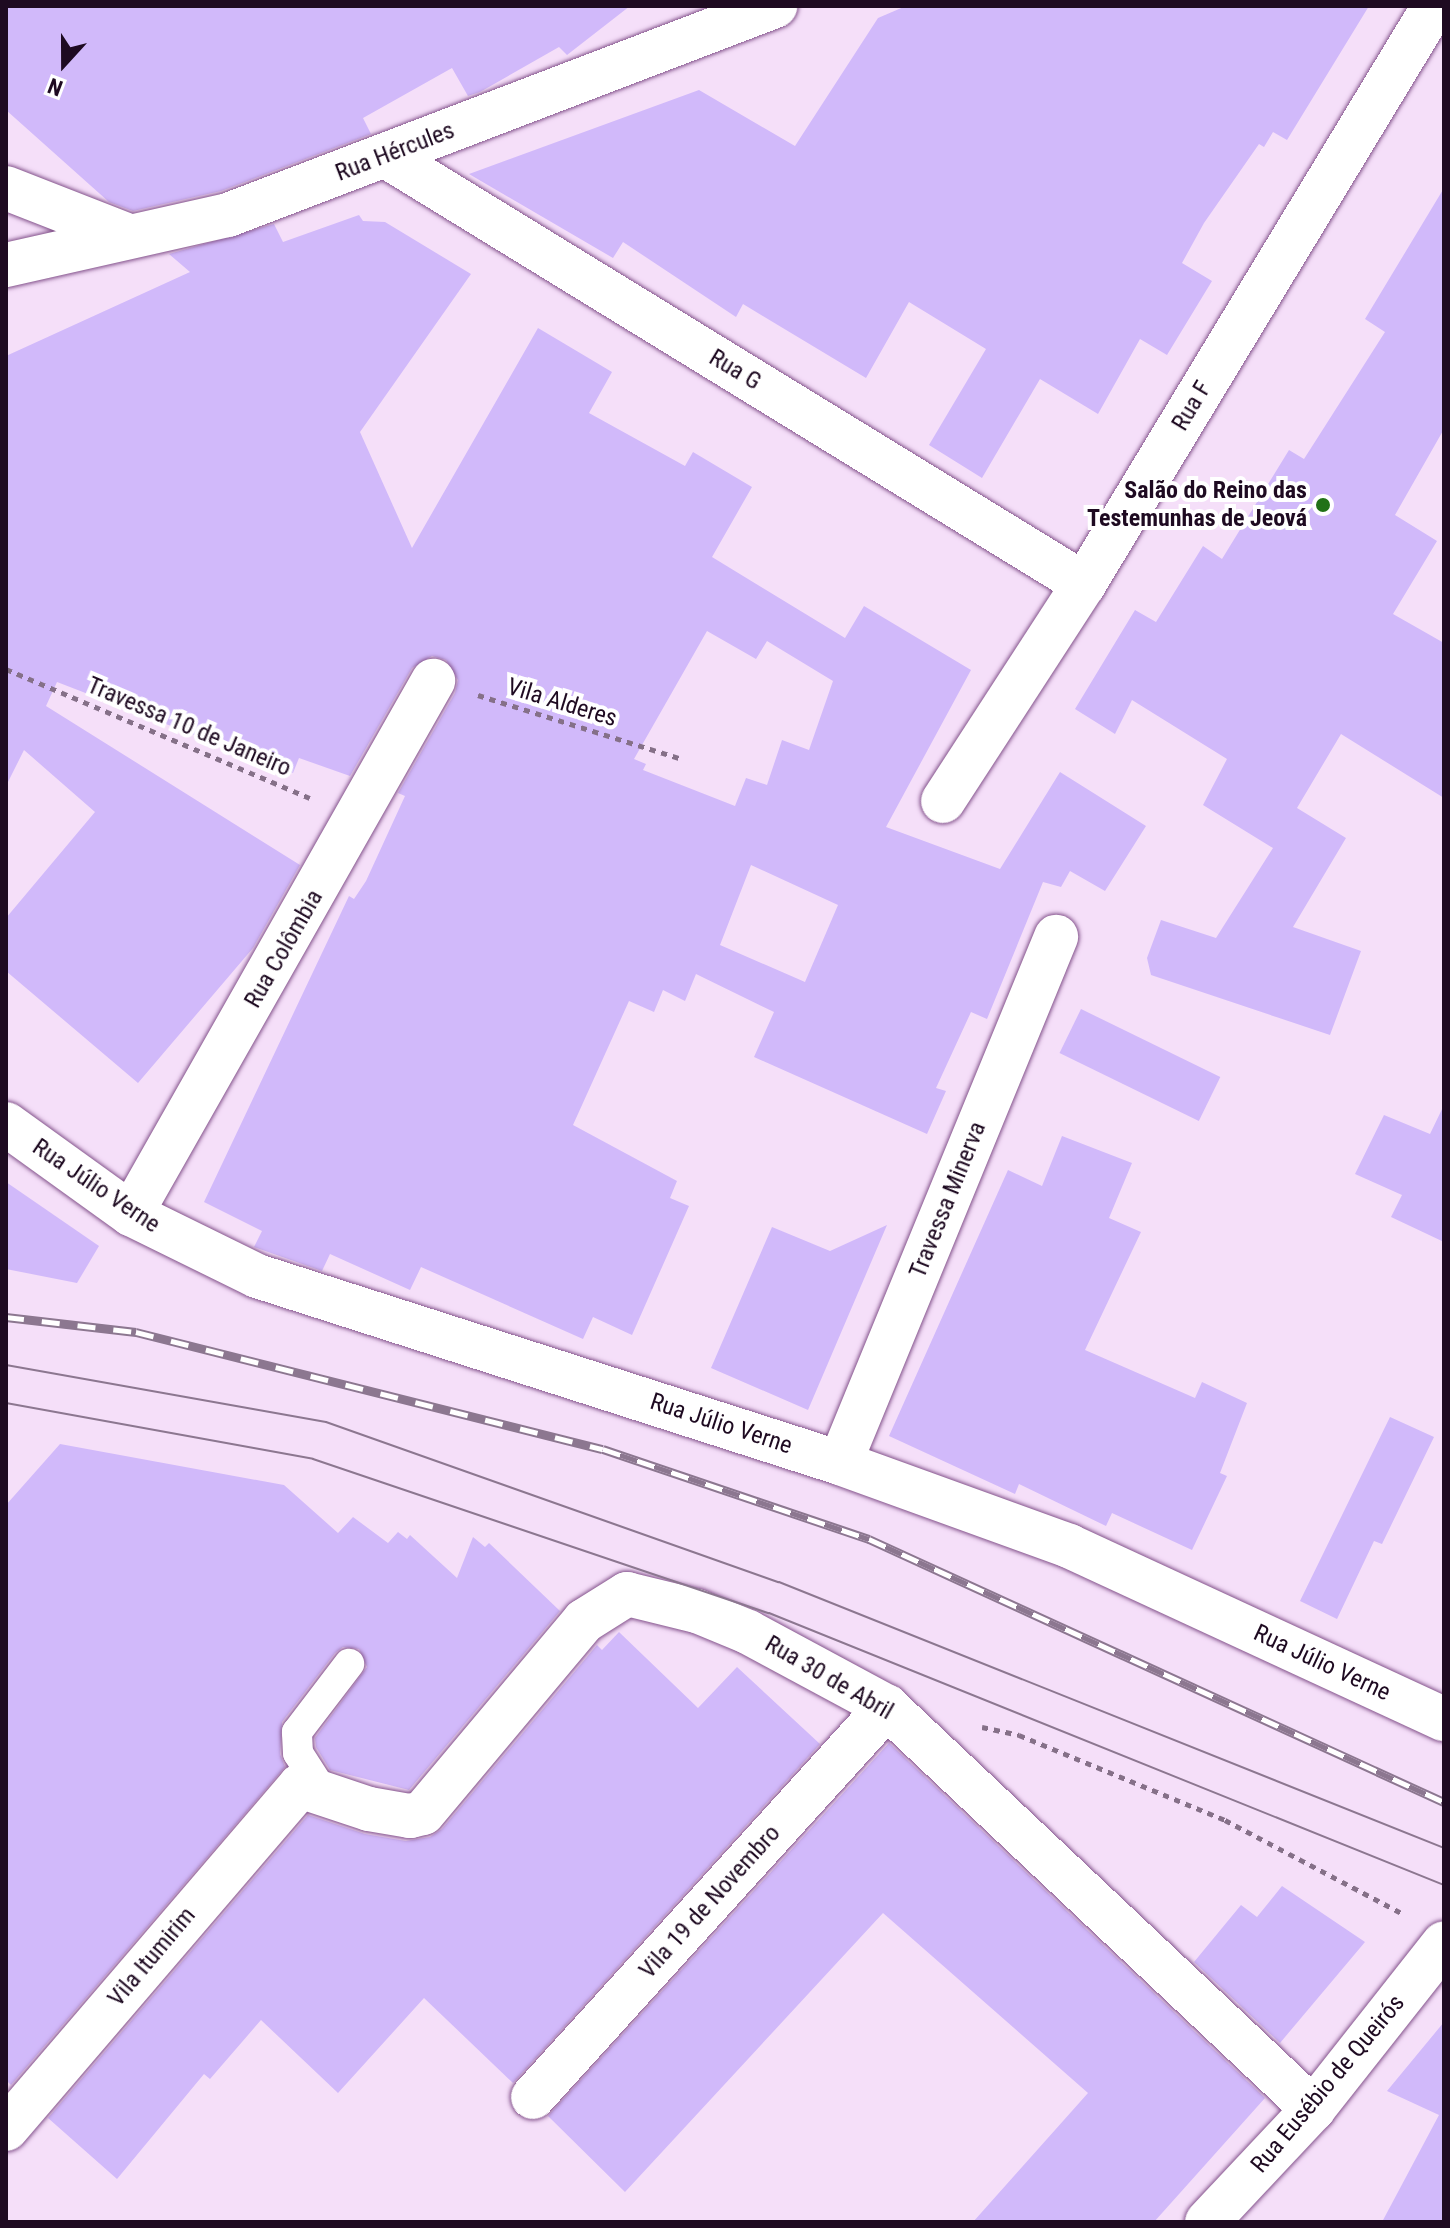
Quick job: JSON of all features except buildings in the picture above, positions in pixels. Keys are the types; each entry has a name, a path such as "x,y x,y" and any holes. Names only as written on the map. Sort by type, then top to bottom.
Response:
{"street":[{"name":"Rua Hércules","path":"6,265 124,234 183,229 386,156 775,6"},
{"name":"Rua F","path":"943,801 1084,584 1434,6"},
{"name":"Rua G","path":"386,156 1084,584"},
{"path":"6,188 124,234"},
{"name":"Rua Colômbia","path":"131,1214 359,819 433,681"},
{"name":"Travessa Minerva","path":"840,1463 1056,937"},
{"name":"Rua Júlio Verne","path":"6,1124 131,1214 301,1293 840,1463 1069,1546 1444,1719"},
{"name":"Rua 30 de Abril","path":"311,1789 369,1809 410,1816 423,1813 584,1621 627,1594 697,1611 748,1632 887,1707 1313,2109"},
{"name":"Vila 19 de Novembro","path":"533,2097 887,1707"},
{"name":"Vila Itumirim","path":"6,2129 311,1789"},
{"name":"Rua Eusébio de Queirós","path":"1207,2222 1313,2109 1430,1932"}],"lane":[{"path":"311,1789 298,1753 297,1732 349,1664"}],"path":[{"name":"Travessa 10 de Janeiro","path":"6,669 359,819"},
{"name":"Vila Alderes","path":"433,681 679,758"},
{"path":"975,1725 1019,1735 1225,1820 1430,1932"}],"tram line":[{"path":"6,1365 326,1422 779,1582 1444,1848"},
{"path":"6,1403 313,1459 769,1613 1444,1885"}],"railway":[{"path":"6,1317 136,1332 603,1449 869,1539 1444,1802"}],"place":[{"name":"Salão do Reino das Testemunhas de Jeová","path":"1323,505"}]}
